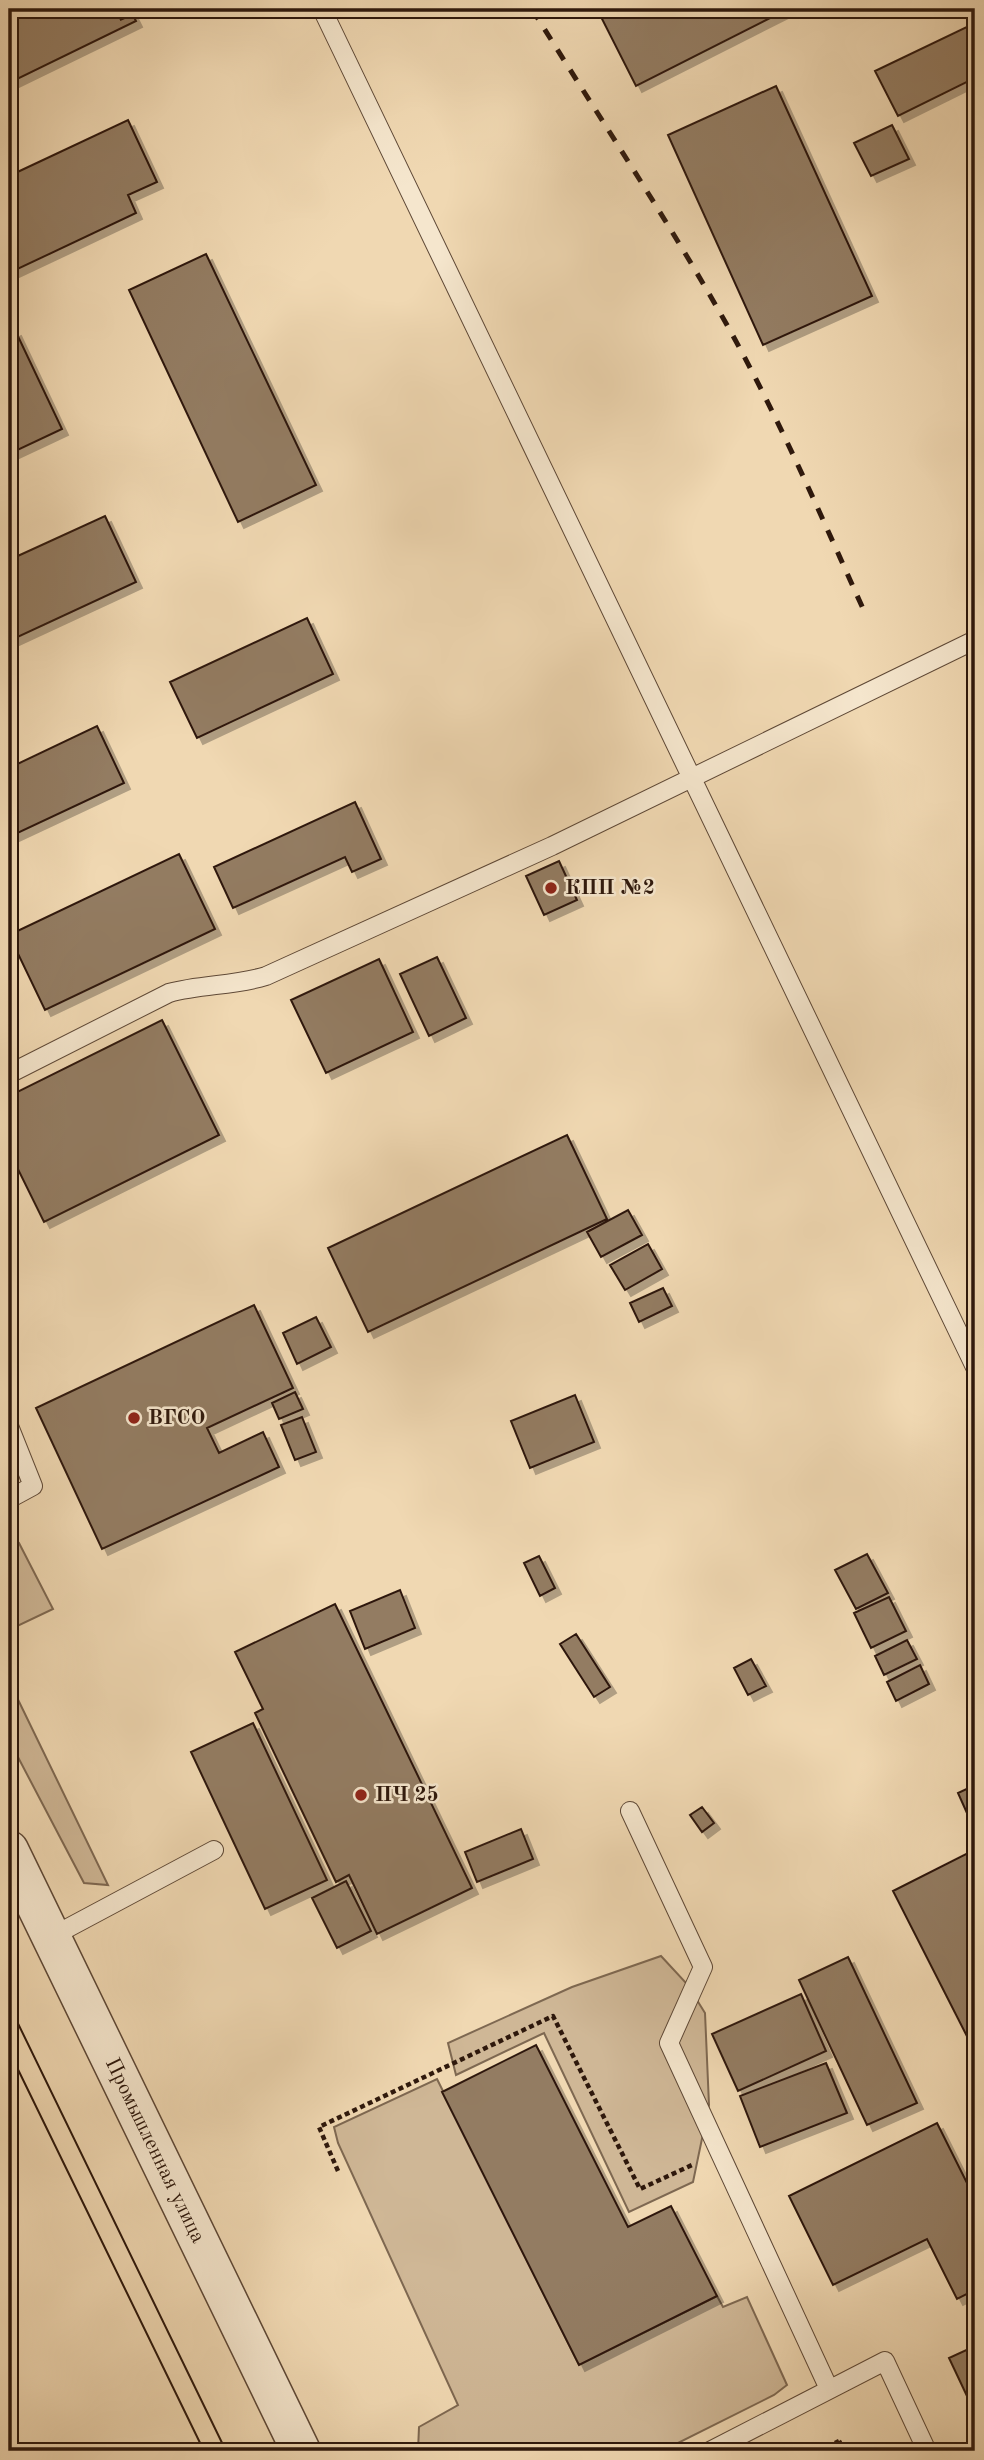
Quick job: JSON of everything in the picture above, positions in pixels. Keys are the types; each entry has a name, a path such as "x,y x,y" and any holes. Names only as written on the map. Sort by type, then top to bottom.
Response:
{"street":[{"name":"Промышленная улица","path":"9,1850 302,2451"}],"lane":[{"path":"322,9 975,1367"},
{"path":"9,1074 169,993 244,983 266,976 543,850 975,640"},
{"path":"9,1426 33,1486 9,1499"},
{"path":"630,1811 703,1967 669,2043 829,2389"},
{"path":"51,1937 214,1850"},
{"path":"710,2451 885,2361 927,2451"}],"path":[{"path":"338,2171 319,2127 553,2016 640,2189 719,2152"},
{"path":"820,2451 839,2441"},
{"path":"836,2451 839,2441"},
{"path":"839,2441 845,2451"}],"shaded area":[{"path":"19,1543 53,1609 9,1630 9,1548"},
{"path":"9,1681 108,1885 84,1883 9,1740"},
{"path":"661,1956 687,1984 705,2013 709,2105 693,2182 629,2212 544,2033 456,2075 448,2043 572,1987"},
{"path":"437,2079 579,2365 717,2296 723,2307 747,2297 787,2385 774,2395 662,2451 418,2451 419,2427 458,2405 338,2143 334,2127"}],"building":[{"path":"9,9 130,9 136,21 9,83"},
{"path":"597,9 788,9 636,86"},
{"path":"975,23 975,78 898,116 875,71"},
{"path":"776,86 872,296 763,345 668,135"},
{"path":"128,120 157,182 128,195 136,213 9,273 9,176"},
{"path":"892,125 909,159 871,176 854,143"},
{"path":"206,254 316,485 238,522 129,290"},
{"path":"15,330 62,429 9,454 9,333"},
{"path":"105,516 136,582 9,641 9,560"},
{"path":"307,618 333,674 197,738 170,682"},
{"path":"97,726 124,783 9,837 9,768"},
{"path":"355,802 381,859 352,872 345,857 233,908 214,867"},
{"path":"179,854 215,929 45,1010 9,935"},
{"name":"КПП №2","path":"559,861 577,900 544,915 526,876"},
{"path":"437,957 466,1018 429,1036 400,974"},
{"path":"379,959 413,1032 326,1073 291,1000"},
{"path":"162,1020 219,1135 44,1222 9,1151 9,1096"},
{"path":"567,1135 607,1219 368,1332 328,1248"},
{"path":"628,1210 642,1235 601,1257 587,1232"},
{"path":"648,1244 662,1269 625,1290 610,1265"},
{"path":"663,1288 672,1306 639,1322 630,1303"},
{"name":"ВГСО","path":"254,1305 293,1388 207,1428 219,1453 263,1432 279,1467 102,1549 36,1408"},
{"path":"316,1317 331,1347 297,1364 283,1333"},
{"path":"295,1392 303,1409 279,1419 272,1403"},
{"path":"575,1395 594,1442 530,1468 511,1421"},
{"path":"302,1417 316,1452 295,1460 281,1425"},
{"path":"867,1554 888,1593 856,1609 835,1570"},
{"path":"539,1556 555,1588 540,1596 524,1563"},
{"path":"400,1590 415,1628 365,1649 350,1611"},
{"path":"889,1597 906,1631 871,1648 854,1613"},
{"name":"ПЧ 25","path":"335,1604 472,1888 377,1934 349,1875 336,1882 255,1713 263,1709 235,1652"},
{"path":"576,1634 610,1687 594,1697 560,1644"},
{"path":"907,1640 917,1659 884,1675 875,1656"},
{"path":"751,1659 766,1686 748,1695 734,1668"},
{"path":"920,1665 929,1684 896,1701 887,1682"},
{"path":"253,1723 327,1880 265,1909 191,1752"},
{"path":"975,1785 975,1831 958,1793"},
{"path":"702,1807 714,1823 702,1832 690,1815"},
{"path":"521,1829 533,1859 477,1882 465,1852"},
{"path":"968,1853 975,1868 975,2052 893,1891"},
{"path":"346,1881 371,1931 337,1948 312,1898"},
{"path":"848,1957 917,2103 867,2125 799,1980"},
{"path":"801,1994 826,2051 738,2091 712,2034"},
{"path":"536,2045 628,2227 671,2206 717,2296 579,2365 442,2092"},
{"path":"826,2063 847,2113 760,2147 740,2096"},
{"path":"937,2123 975,2199 975,2290 957,2299 927,2239 833,2285 789,2196"},
{"path":"975,2346 975,2413 949,2358"}],"tram line":[{"path":"9,2005 226,2451"},
{"path":"9,2051 204,2451"}],"railway":[{"path":"118,9 123,21"},
{"path":"532,9 656,205 727,325 782,431 865,613"}],"place":[{"name":"КПП №2","path":"551,888"},
{"name":"ВГСО","path":"134,1418"},
{"name":"ПЧ 25","path":"361,1795"}]}
